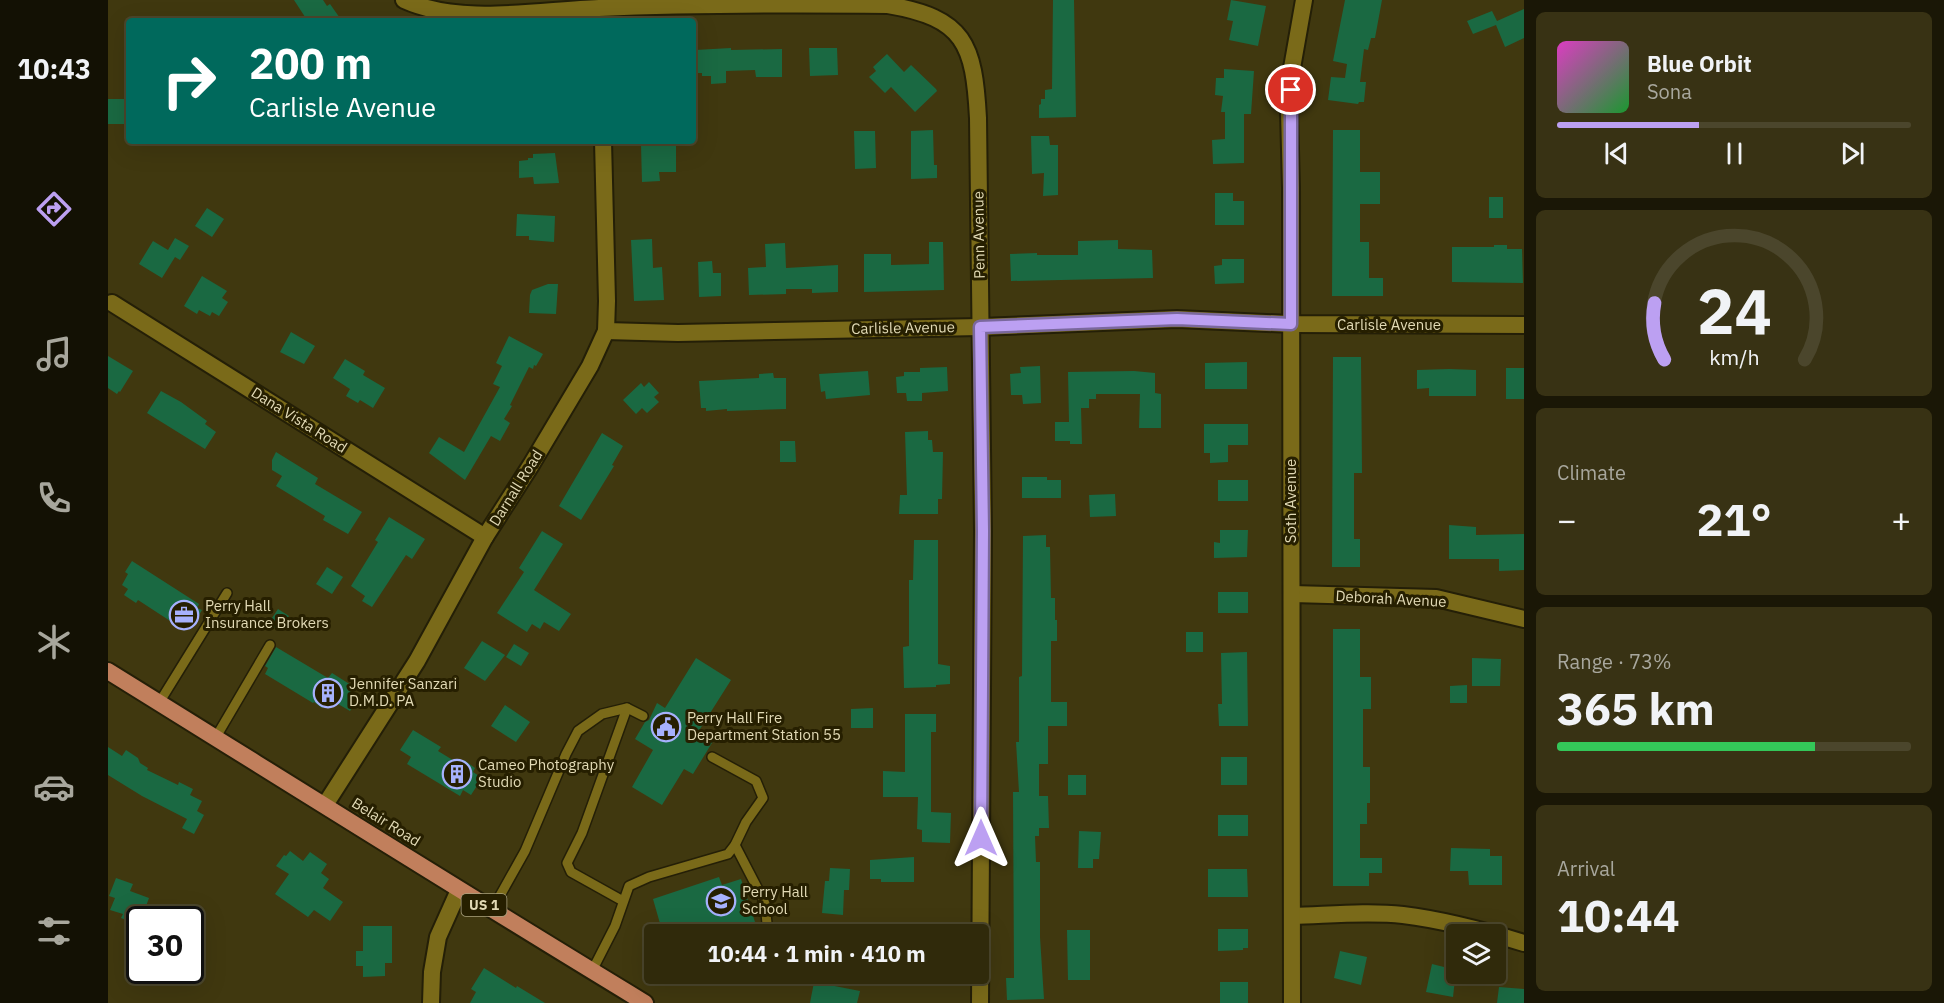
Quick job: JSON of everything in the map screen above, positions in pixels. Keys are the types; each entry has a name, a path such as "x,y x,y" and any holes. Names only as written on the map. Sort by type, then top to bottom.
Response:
{"highway":[{"name":"Belair Road","path":"108,672 645,1003"}],"street":[{"name":"Penn Avenue","path":"404,0 430,9 451,12 599,14 888,5 918,10 940,20 952,27 963,42 968,54 976,93 983,543 980,1003"},
{"name":"Soth Avenue","path":"1292,1003 1289,111 1292,68 1304,0"},
{"name":"Darnall Road","path":"325,805 417,661 485,537 590,366 606,331 603,144"},
{"name":"Dana Vista Road","path":"112,303 485,537"},
{"name":"Carlisle Avenue","path":"606,331 678,333 980,327 1177,319 1291,324 1524,325"},
{"name":"Deborah Avenue","path":"1292,594 1436,598 1524,619"},
{"path":"431,1003 432,972 438,937 459,890"},
{"path":"1293,916 1371,913 1403,915 1478,929 1524,943"}],"lane":[{"path":"159,703 227,593"},
{"path":"216,737 270,645"},
{"path":"623,902 571,872 567,863 582,832 627,708"},
{"path":"492,910 525,851 578,731 602,714 627,708 643,716"},
{"path":"592,971 615,926 629,886 649,877 728,854 763,798 756,782 712,757"},
{"path":"735,845 765,903 767,924"}],"building":[{"path":"294,0 323,0 327,6 330,4 340,18 306,18"},
{"path":"1053,0 1074,0 1076,117 1039,118 1039,105 1041,99 1045,99 1045,90 1052,89"},
{"path":"1231,0 1266,6 1258,46 1229,40 1233,21 1227,20"},
{"path":"1345,0 1382,0 1375,38 1371,38 1368,50 1364,49 1360,82 1366,82 1364,102 1358,104 1328,100 1331,77 1345,78 1347,64 1333,61"},
{"path":"1524,9 1524,38 1505,47 1496,25 1473,34 1467,21 1492,11 1497,21"},
{"path":"809,48 837,48 838,75 810,76"},
{"path":"782,49 782,77 756,77 755,70 726,71 726,83 711,84 711,76 696,73 696,50"},
{"path":"887,54 904,72 911,65 937,91 915,112 891,87 885,93 869,77 876,71 873,67"},
{"path":"1224,69 1254,71 1251,114 1244,114 1244,163 1213,164 1212,140 1225,139 1225,112 1221,112 1223,96 1215,95 1216,78 1224,78"},
{"path":"108,99 126,99 126,124 108,124"},
{"path":"933,130 934,165 937,165 937,178 911,179 911,131"},
{"path":"1333,130 1360,130 1360,172 1380,172 1380,204 1360,204 1360,242 1369,242 1369,278 1383,278 1383,296 1332,296"},
{"path":"854,131 875,131 876,168 855,169"},
{"path":"1031,136 1049,136 1050,145 1058,145 1058,195 1043,196 1044,173 1032,174"},
{"path":"641,145 676,145 676,172 659,172 660,181 642,182"},
{"path":"555,153 559,183 534,184 533,177 519,178 519,161 533,158 533,154"},
{"path":"1215,193 1233,193 1233,201 1244,201 1244,225 1215,225"},
{"path":"1489,197 1503,197 1503,218 1489,218"},
{"path":"207,208 224,219 212,237 195,226"},
{"path":"517,214 555,216 554,242 529,240 529,236 516,236"},
{"path":"175,238 189,246 180,260 175,257 162,278 139,264 153,241 168,250"},
{"path":"652,239 653,268 662,267 664,300 634,301 631,240"},
{"path":"1118,240 1118,249 1152,250 1153,278 1011,281 1010,254 1078,255 1078,241"},
{"path":"929,242 943,242 944,290 864,292 864,254 891,254 891,265 929,264"},
{"path":"785,243 786,268 838,265 838,292 812,293 812,289 786,289 786,294 749,295 748,268 766,267 765,244"},
{"path":"1494,245 1507,245 1507,249 1522,249 1523,283 1452,282 1452,247 1494,247"},
{"path":"1222,259 1244,259 1244,283 1215,284 1214,266 1222,265"},
{"path":"712,261 713,273 721,273 721,296 699,297 698,262"},
{"path":"202,276 227,291 222,298 228,302 219,316 212,312 210,316 199,310 197,314 184,306"},
{"path":"548,284 558,284 556,314 529,313 532,290"},
{"path":"291,332 315,346 304,364 280,352"},
{"path":"509,336 543,354 533,369 529,367 510,405 512,406 504,419 510,423 500,441 491,436 465,480 429,453 439,437 464,452 500,387 493,384 502,366 496,363"},
{"path":"108,356 133,371 117,394 108,388"},
{"path":"1333,357 1361,357 1362,473 1354,473 1354,539 1360,539 1360,567 1332,567"},
{"path":"345,359 365,371 363,375 385,388 373,408 360,400 358,403 346,396 350,389 333,378"},
{"path":"1247,362 1247,389 1205,389 1205,363"},
{"path":"1040,366 1041,403 1023,404 1022,395 1011,395 1010,374 1021,373 1020,367"},
{"path":"947,367 948,391 922,393 922,401 907,401 906,393 897,393 896,377 904,376 904,372 920,372 920,368"},
{"path":"1506,368 1524,368 1524,399 1506,399"},
{"path":"1417,370 1476,370 1476,396 1429,396 1429,388 1417,389"},
{"path":"868,371 870,395 826,399 825,391 821,392 819,374"},
{"path":"1068,372 1155,373 1155,393 1161,394 1161,428 1139,428 1140,394 1096,394 1096,399 1089,399 1089,408 1081,408 1082,444 1055,441 1055,422 1069,422"},
{"path":"773,373 774,378 786,378 786,409 706,411 706,408 701,408 699,381 759,378 759,374"},
{"path":"649,382 659,393 654,397 659,402 647,413 642,408 636,414 623,400 641,383 644,387"},
{"path":"161,391 207,421 205,424 216,432 205,449 147,413"},
{"path":"1204,424 1248,424 1248,445 1228,445 1228,462 1210,463 1210,453 1204,453"},
{"path":"928,431 928,440 932,440 933,452 943,452 942,499 938,499 938,514 899,514 900,495 907,495 905,432"},
{"path":"602,433 623,446 612,465 614,466 581,520 559,506"},
{"path":"780,441 795,441 796,462 780,462"},
{"path":"276,452 318,478 315,484 362,512 348,534 323,520 325,516 276,486 282,476 272,470 272,460"},
{"path":"1022,477 1047,477 1047,480 1061,480 1061,498 1022,498"},
{"path":"1218,480 1248,480 1248,501 1218,501"},
{"path":"1115,494 1116,516 1090,517 1089,495"},
{"path":"389,517 425,539 412,559 406,555 372,607 362,601 365,596 351,586 378,542 375,540"},
{"path":"1449,525 1476,527 1476,535 1524,534 1524,570 1499,571 1499,559 1449,559"},
{"path":"1220,530 1248,530 1247,557 1214,558 1214,542 1220,543"},
{"path":"542,531 563,544 534,590 571,614 559,631 544,622 540,629 532,624 527,632 497,613 524,572 519,568"},
{"path":"1046,535 1046,547 1050,547 1051,598 1055,598 1055,620 1057,620 1057,641 1051,641 1051,702 1067,702 1067,726 1048,726 1048,764 1039,764 1039,796 1048,796 1049,828 1039,828 1039,836 1035,836 1036,862 1040,862 1040,937 1044,999 1007,1000 1006,978 1014,978 1013,792 1019,792 1016,742 1019,742 1019,677 1022,676 1023,536"},
{"path":"914,540 938,540 938,664 950,666 950,684 936,685 936,687 904,688 903,647 909,646 909,580 913,580"},
{"path":"132,561 199,604 197,608 202,610 193,625 188,622 184,630 138,600 136,603 124,595 128,589 122,585 128,574 125,572"},
{"path":"327,567 343,577 332,594 316,584"},
{"path":"1218,592 1248,592 1248,613 1218,613"},
{"path":"278,609 289,616 280,631 268,624"},
{"path":"1333,629 1360,629 1360,677 1371,677 1371,709 1363,709 1363,767 1370,767 1370,803 1367,803 1367,824 1360,824 1360,858 1382,858 1382,873 1369,873 1369,886 1333,886"},
{"path":"1186,632 1203,632 1203,652 1186,652"},
{"path":"482,641 505,655 485,681 464,668"},
{"path":"514,644 529,653 521,666 506,657"},
{"path":"276,647 328,678 332,673 351,685 348,690 359,697 350,711 333,701 330,706 325,704 322,708 265,674 268,668 265,666"},
{"path":"1247,652 1248,726 1219,726 1218,704 1222,704 1221,653"},
{"path":"696,658 731,680 700,729 715,738 693,774 684,769 662,805 632,787 653,750 635,739 645,722 649,720 657,703 665,708"},
{"path":"1472,658 1501,659 1500,686 1472,686"},
{"path":"1467,685 1467,703 1450,703 1450,686"},
{"path":"505,705 530,722 516,742 491,726"},
{"path":"873,708 873,728 851,728 851,709"},
{"path":"905,714 936,714 936,732 931,732 931,812 951,813 950,843 922,842 922,830 917,829 918,797 883,797 883,771 905,772"},
{"path":"413,730 441,747 438,751 461,765 464,760 475,768 473,772 482,778 471,795 463,790 460,796 407,764 411,757 400,750"},
{"path":"108,747 122,756 126,750 138,758 140,763 148,768 147,770 178,785 179,782 193,789 190,795 202,801 197,811 204,815 194,834 182,828 187,819 142,796 108,775"},
{"path":"1221,757 1247,757 1247,785 1221,785"},
{"path":"1068,775 1086,775 1086,795 1068,795"},
{"path":"1218,815 1248,815 1248,836 1218,836"},
{"path":"1079,831 1101,832 1099,859 1093,859 1093,868 1078,868"},
{"path":"1451,848 1490,849 1490,856 1502,856 1502,885 1469,885 1468,871 1450,871"},
{"path":"290,851 303,861 310,852 327,864 321,873 329,879 323,888 343,902 330,921 314,910 308,917 275,894 289,874 276,866"},
{"path":"914,857 914,882 881,882 881,879 870,879 870,860"},
{"path":"830,868 850,869 849,890 844,890 843,915 822,913 825,881 829,881"},
{"path":"1208,869 1247,869 1248,897 1208,897"},
{"path":"719,877 722,885 741,879 755,922 748,924 660,924 653,899"},
{"path":"116,878 133,884 130,891 149,898 146,906 126,906 126,920 121,918 123,914 110,910 115,898 109,896"},
{"path":"363,926 392,926 392,963 385,963 385,976 363,977 363,966 356,966 356,951 363,951"},
{"path":"1218,929 1248,929 1248,948 1218,951"},
{"path":"1067,930 1090,930 1090,980 1068,980"},
{"path":"1340,951 1367,957 1361,985 1334,978"},
{"path":"1432,964 1446,968 1446,984 1454,984 1453,997 1426,992"},
{"path":"484,968 545,1003 470,1003 476,992 471,989"},
{"path":"1220,982 1248,982 1248,1003 1220,1003"},
{"path":"814,984 860,991 857,1003 810,1003"},
{"path":"1499,987 1524,989 1524,1003 1497,1003"}],"place":[{"name":"Perry Hall Insurance Brokers","path":"184,615"},
{"name":"Jennifer Sanzari D.M.D. PA","path":"328,693"},
{"name":"Perry Hall Fire Department Station 55","path":"666,727"},
{"name":"Cameo Photography Studio","path":"457,774"},
{"name":"Perry Hall School","path":"721,901"}],"route":[{"path":"981,838 983,531 980,327 1177,319 1291,324 1289,111 1291,90"}]}
